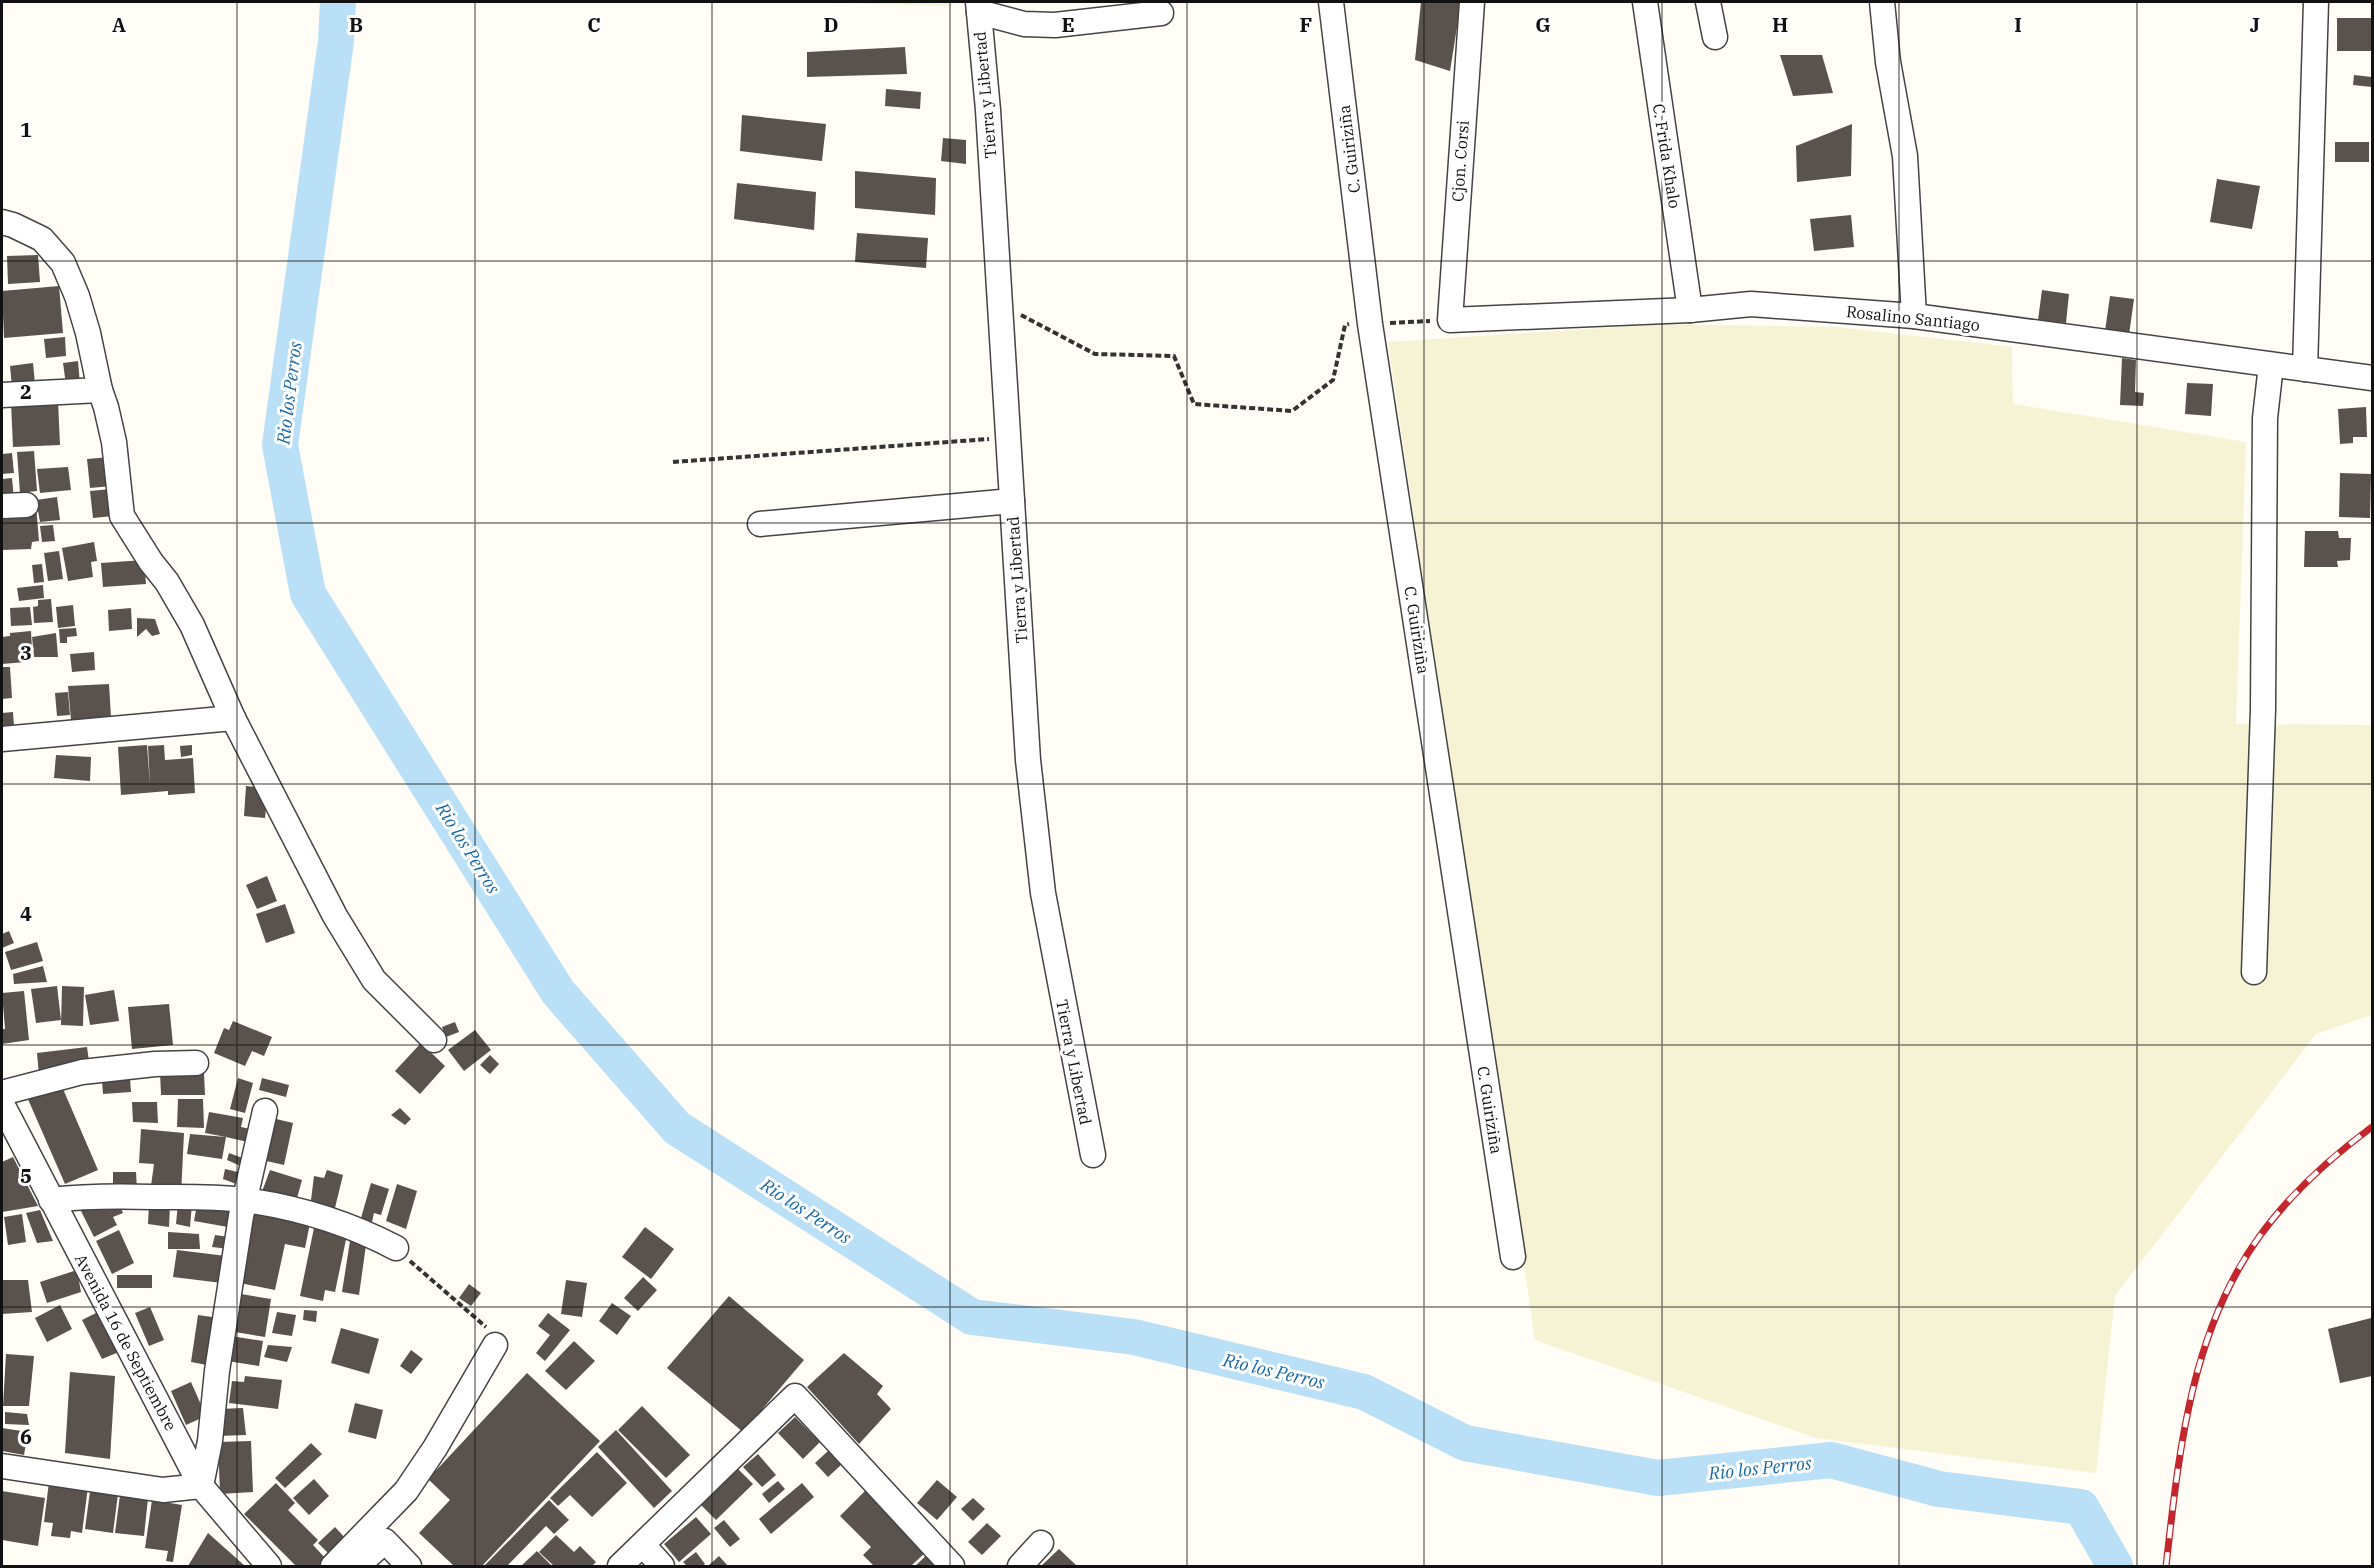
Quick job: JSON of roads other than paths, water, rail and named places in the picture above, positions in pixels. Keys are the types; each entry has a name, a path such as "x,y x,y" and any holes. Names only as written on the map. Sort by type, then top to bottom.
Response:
{"street":[{"name":"C. Guiriziña","path":"1331,2 1370,324 1513,1257"},
{"name":"Cjon. Corsi","path":"1450,320 1472,2"},
{"name":"C. Frida Khalo","path":"1645,2 1690,310"},
{"path":"1708,2 1715,37"},
{"path":"1882,2 1888,62 1905,156 1914,316"},
{"path":"2305,369 2316,2"},
{"path":"978,7 1024,24 1055,25 1161,13"},
{"name":"Tierra y Libertad","path":"978,7 988,110 1028,760 1043,893 1093,1155"},
{"path":"2,222 42,239 63,263 88,333 100,390 106,406 114,442 122,516 151,562 167,582 192,625 233,718 340,926 374,980 434,1040"},
{"name":"Rosalino Santiago","path":"1450,320 1690,310 1751,304 1914,316 2373,378"},
{"path":"2254,972 2263,709 2265,418 2271,365"},
{"path":"2,395 100,390"},
{"path":"760,524 1011,501"},
{"path":"2,506 26,504"},
{"path":"2,739 233,718"},
{"path":"2,1093 82,1072 155,1064 196,1063"},
{"name":"Avenida 16 de Septiembre","path":"2,1104 201,1486 269,1566"},
{"path":"2,1466 163,1490 201,1486 210,1441 217,1371 244,1200 265,1111"},
{"path":"51,1200 83,1196 202,1197 244,1200 300,1211 343,1224 396,1248"},
{"path":"333,1566 406,1491 435,1448 495,1345"},
{"path":"620,1566 795,1396 952,1566"},
{"path":"357,1566 385,1541 409,1566"},
{"path":"1020,1566 1041,1543"},
{"path":"643,1545 662,1566"}],"waterway":[{"name":"Rio los Perros","path":"338,2 336,41 280,445 308,594 558,992 677,1128 972,1317 1134,1337 1364,1392 1465,1443 1658,1478 1831,1460 1939,1489 2081,1507 2115,1566"}],"railway":[{"path":"2166,1566 2183,1438 2203,1353 2217,1313 2236,1274 2271,1221 2311,1177 2372,1127"}]}
